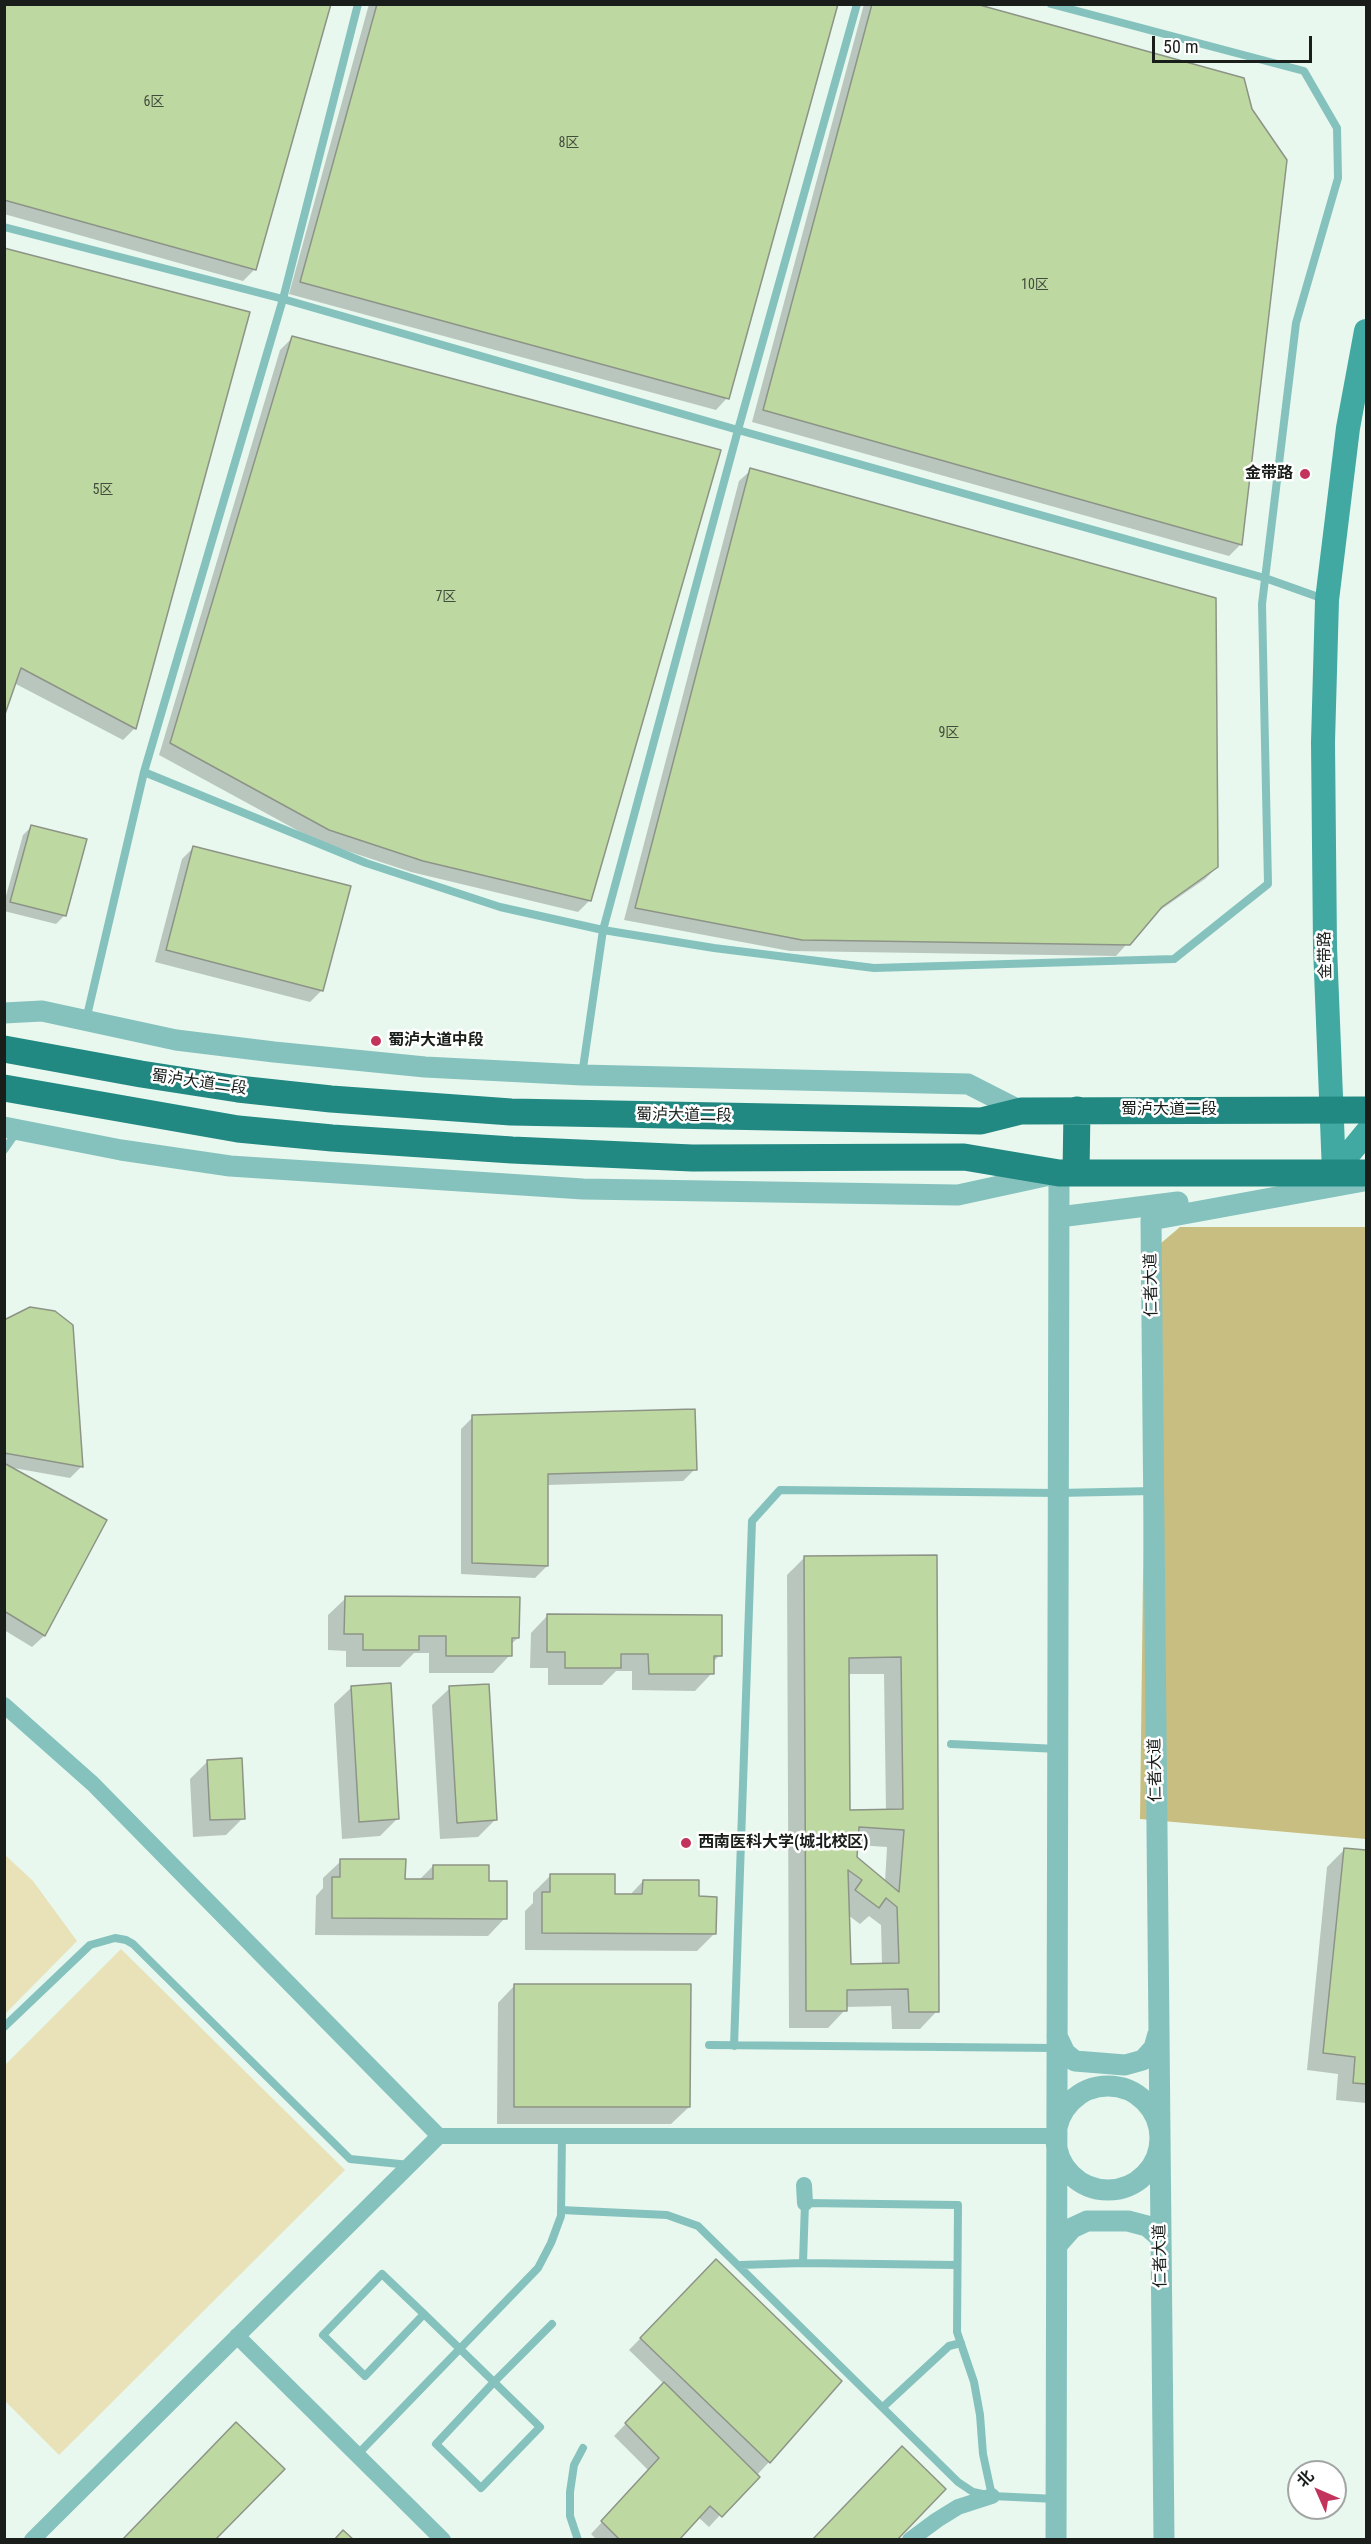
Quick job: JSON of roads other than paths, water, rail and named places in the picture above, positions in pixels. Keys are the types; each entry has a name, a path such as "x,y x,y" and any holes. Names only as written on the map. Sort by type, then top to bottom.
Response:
{"highway":[{"name":"蜀泸大道二段","path":"4,1049 238,1089 331,1099 511,1112 981,1121 1021,1111 1366,1110"},
{"path":"4,1088 238,1129 512,1150 692,1158 964,1157 1068,1173 1366,1173"},
{"path":"1068,1173 1077,1110"}],"main road":[{"name":"金带路","path":"1334,1172 1325,947 1323,742 1327,600 1348,428 1366,331"},
{"path":"1334,1172 1366,1133"}],"street":[{"path":"4,1014 42,1011 176,1040 425,1067 582,1075 968,1084 1021,1111"},
{"path":"11,1128 121,1149 230,1166 583,1189 958,1195 1068,1173 1059,1217 1056,2540"},
{"name":"仁者大道","path":"1059,1217 1366,1180"},
{"name":"仁者大道","path":"1164,2540 1151,1220 1366,1180"},
{"path":"4,1705 93,1784 439,2136"},
{"path":"1057,2042 1065,2054 1075,2061 1125,2065 1143,2060 1154,2048 1159,2031"},
{"path":"1106,2086 1131,2091 1146,2102 1157,2118 1160,2143 1153,2165 1137,2181 1116,2189 1104,2189 1091,2187 1070,2172 1062,2162 1057,2136 1064,2111 1072,2102 1093,2088 1106,2086"},
{"path":"32,2540 439,2136 1057,2136"},
{"path":"804,2185 805,2203"},
{"path":"1057,2245 1072,2228 1087,2221 1128,2221 1147,2226 1161,2238"},
{"path":"237,2336 443,2540"},
{"path":"910,2540 958,2507 992,2496"}],"lane":[{"path":"86,1020 144,772 283,298 358,4"},
{"path":"582,1075 603,930 738,430 857,4"},
{"path":"144,772 366,863 500,907 603,930 714,948 874,968 1174,959 1268,884 1262,604 1296,323 1338,178 1337,128 1304,71 1051,4"},
{"path":"4,227 283,298 738,430 1265,578 1327,600"},
{"path":"4,1150 11,1128"},
{"path":"734,2046 752,1521 780,1490 1058,1493 1154,1491"},
{"path":"951,1744 1058,1749"},
{"path":"4,2027 90,1945 115,1938 126,1940 133,1944 350,2159 410,2165"},
{"path":"709,2045 1057,2042"},
{"path":"357,2455 538,2268 552,2243 561,2210 562,2135"},
{"path":"803,2263 805,2203 958,2205 957,2332 974,2382 980,2415 983,2454 992,2496"},
{"path":"561,2210 667,2215 684,2219 698,2226 958,2482 973,2492 992,2496 1056,2499"},
{"path":"740,2265 803,2263 956,2265"},
{"path":"424,2314 365,2376 323,2335 382,2274 424,2314 494,2382 540,2427 481,2488 436,2444 494,2382 552,2324"},
{"path":"883,2407 941,2352 949,2346 961,2343"},
{"path":"578,2540 570,2516 570,2492 574,2465 583,2448"}],"place":[{"name":"金带路","path":"1305,474"},
{"name":"蜀泸大道中段","path":"376,1041"},
{"name":"西南医科大学(城北校区)","path":"686,1843"}]}
